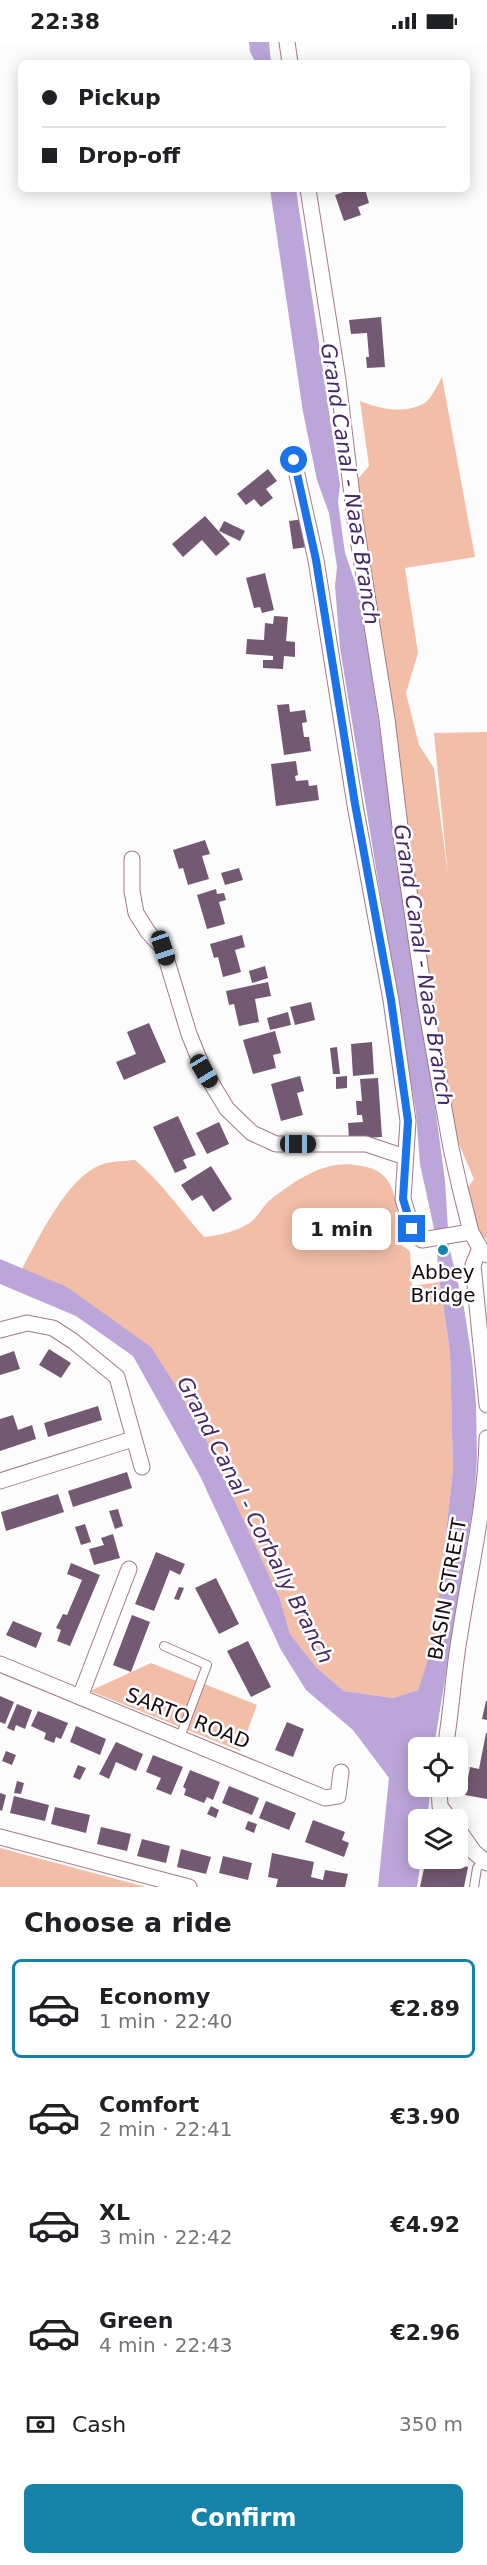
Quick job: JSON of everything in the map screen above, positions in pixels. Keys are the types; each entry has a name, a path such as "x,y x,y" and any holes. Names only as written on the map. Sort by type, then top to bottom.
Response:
{"street":[{"path":"287,42 290,60"},
{"path":"308,192 338,380 355,520 387,718 421,972 451,1148 464,1187 466,1233 483,1251 473,1265 487,1405"},
{"path":"294,460 316,560 355,804 391,1000 408,1121 403,1199 412,1229 422,1240 466,1233"},
{"path":"132,860 132,891 136,913 148,932 163,948 189,1034 204,1071 227,1108 252,1133 276,1144 366,1144 405,1157"},
{"path":"0,1329 27,1323 53,1328 73,1341 117,1377 142,1467"},
{"name":"BASIN STREET","path":"447,1737 452,1712 456,1658 477,1540 486,1468 487,1438"},
{"path":"0,1481 133,1439"},
{"path":"80,1697 129,1569"},
{"name":"SARTO ROAD","path":"0,1664 325,1798 338,1796 341,1772"},
{"path":"0,1837 189,1887"},
{"path":"468,1844 485,1862"}],"lane":[{"path":"164,1646 207,1665 180,1737"},
{"path":"474,1887 477,1868 485,1862"}],"shaded area":[{"path":"249,42 269,42 271,60 254,60 250,52"},
{"path":"270,192 296,192 340,485 338,502 345,553 362,612 414,949 445,1181 449,1246 464,1308 476,1403 477,1458 474,1500 436,1737 408,1737 408,1797 430,1797 428,1809 408,1809 408,1869 420,1869 417,1887 378,1887 389,1778 353,1730 306,1690 281,1650 200,1476 133,1356 76,1316 0,1284 0,1259 67,1287 151,1347 181,1394 210,1447 280,1599 290,1634 316,1667 344,1691 393,1698 418,1690 434,1640 453,1470 450,1352 437,1266 438,1247 420,1164 416,1113 340,648 335,586 337,567 329,513 317,480 303,412"},
{"path":"442,377 475,557 405,568 418,653 406,693 419,745 434,768 448,876 434,733 487,732 487,1240 479,1232 468,1187 474,1179 458,1142 445,1145 357,480 369,466 360,401 384,408 402,410 418,406 426,402 433,394"},
{"path":"135,1160 163,1188 204,1237 227,1233 248,1224 280,1192 312,1172 324,1168 348,1164 373,1169 380,1172 392,1188 396,1203 400,1244 410,1251 412,1286 439,1282 450,1352 453,1470 434,1640 418,1690 393,1698 344,1691 316,1667 290,1634 280,1599 210,1447 181,1394 22,1269 56,1209 78,1181 90,1170 103,1164"},
{"path":"151,1663 257,1705 240,1751 90,1691"},
{"path":"0,1848 146,1887 0,1887"}],"building":[{"path":"344,192 366,192 369,203 358,207 361,215 344,221 335,195"},
{"path":"381,317 385,367 367,368 366,357 369,357 367,333 351,334 349,320"},
{"path":"268,469 277,481 266,489 273,498 261,507 254,499 246,505 237,494"},
{"path":"205,516 230,544 216,556 202,540 183,557 172,544"},
{"path":"311,518 315,546 293,549 289,521"},
{"path":"224,521 245,531 240,541 219,531"},
{"path":"265,573 274,610 262,613 260,607 254,608 246,578"},
{"path":"274,616 288,617 286,641 295,642 295,657 284,656 283,669 263,668 263,660 273,660 273,656 246,654 247,639 264,640 265,623 273,624"},
{"path":"289,704 290,712 305,710 307,722 302,723 304,737 309,737 311,751 284,755 277,705"},
{"path":"296,761 298,775 295,776 296,781 308,780 309,786 317,785 319,800 276,806 271,764"},
{"path":"205,840 210,854 202,856 209,879 188,885 183,868 179,869 173,850"},
{"path":"239,868 243,880 225,885 221,873"},
{"path":"216,889 217,894 224,893 226,900 219,902 225,924 207,929 197,895"},
{"path":"242,935 245,947 235,950 241,972 223,977 218,957 214,958 210,944"},
{"path":"265,966 268,978 252,983 249,971"},
{"path":"268,982 271,996 255,999 259,1022 239,1026 234,1004 229,1005 226,991"},
{"path":"311,1002 315,1020 295,1025 290,1007"},
{"path":"288,1012 291,1025 270,1030 267,1018"},
{"path":"149,1023 166,1062 124,1080 116,1062 136,1054 127,1032"},
{"path":"275,1031 281,1053 273,1055 276,1068 253,1074 243,1040"},
{"path":"372,1042 374,1074 353,1076 351,1044"},
{"path":"337,1047 340,1074 333,1074 330,1048"},
{"path":"300,1076 304,1091 297,1093 303,1115 281,1121 271,1084"},
{"path":"347,1076 347,1088 336,1089 336,1077"},
{"path":"378,1078 382,1137 349,1139 348,1123 363,1122 362,1115 357,1115 356,1101 362,1101 360,1079"},
{"path":"178,1116 196,1155 183,1160 187,1168 175,1173 153,1127"},
{"path":"219,1122 229,1144 207,1154 196,1133"},
{"path":"211,1166 232,1199 213,1212 202,1195 192,1201 181,1185"},
{"path":"49,1349 71,1363 61,1378 39,1365"},
{"path":"14,1351 20,1369 0,1375 0,1356"},
{"path":"98,1406 102,1420 48,1437 44,1423"},
{"path":"13,1415 18,1430 32,1425 36,1439 0,1451 0,1419"},
{"path":"127,1472 132,1488 73,1507 68,1491"},
{"path":"58,1494 64,1512 6,1531 1,1512"},
{"path":"118,1509 123,1526 115,1529 109,1511"},
{"path":"85,1524 91,1542 81,1545 75,1527"},
{"path":"113,1534 120,1558 94,1565 89,1549 104,1545 101,1538"},
{"path":"156,1552 185,1564 180,1575 170,1570 154,1611 135,1604"},
{"path":"71,1563 100,1575 70,1646 57,1641 61,1630 56,1628 63,1614 67,1615 82,1580 67,1574"},
{"path":"216,1578 239,1624 219,1634 195,1588"},
{"path":"179,1587 184,1588 179,1600 174,1599"},
{"path":"132,1615 150,1622 131,1672 113,1665"},
{"path":"13,1621 42,1633 36,1648 6,1635"},
{"path":"248,1641 271,1687 251,1697 227,1651"},
{"path":"0,1696 14,1702 5,1724 0,1722"},
{"path":"487,1701 487,1720 482,1719"},
{"path":"17,1704 32,1710 25,1729 16,1725 14,1731 7,1728"},
{"path":"38,1711 68,1723 61,1739 56,1737 54,1743 44,1739 46,1733 31,1726"},
{"path":"287,1722 304,1729 293,1757 275,1750"},
{"path":"76,1726 106,1739 100,1755 70,1742"},
{"path":"487,1733 487,1799 468,1796 470,1767 479,1769"},
{"path":"116,1742 143,1754 136,1771 116,1762 109,1779 99,1774"},
{"path":"6,1751 16,1755 12,1765 2,1761"},
{"path":"153,1755 183,1767 171,1795 156,1789 161,1778 146,1772"},
{"path":"78,1765 86,1768 80,1780 73,1777"},
{"path":"190,1770 220,1782 213,1800 207,1797 204,1803 184,1795 186,1789 183,1787"},
{"path":"17,1781 24,1783 21,1794 14,1793"},
{"path":"229,1786 259,1798 252,1815 222,1803"},
{"path":"0,1793 6,1795 2,1811 0,1810"},
{"path":"14,1796 49,1805 45,1821 10,1813"},
{"path":"266,1801 296,1813 289,1830 259,1818"},
{"path":"211,1806 219,1810 216,1818 207,1814"},
{"path":"55,1807 90,1815 86,1833 51,1824"},
{"path":"313,1820 345,1832 342,1840 349,1843 344,1857 305,1842"},
{"path":"248,1821 257,1824 254,1833 245,1829"},
{"path":"101,1827 131,1834 127,1851 97,1844"},
{"path":"142,1839 170,1846 166,1863 137,1856"},
{"path":"181,1849 211,1857 206,1874 177,1867"},
{"path":"272,1853 314,1862 311,1877 323,1880 325,1870 348,1874 345,1887 276,1887 278,1879 268,1877"},
{"path":"223,1856 252,1863 248,1880 219,1873"},
{"path":"424,1869 468,1869 464,1887 420,1887"}],"place":[{"name":"Abbey Bridge","path":"443,1250"}],"route":[{"path":"294,460 316,560 355,804 391,1000 408,1121 403,1199 412,1229"}],"water label":[{"name":"Grand Canal - Naas Branch","path":"350,484"},
{"name":"Grand Canal - Naas Branch","path":"423,965"},
{"name":"Grand Canal - Corbally Branch","path":"255,1520"}]}
